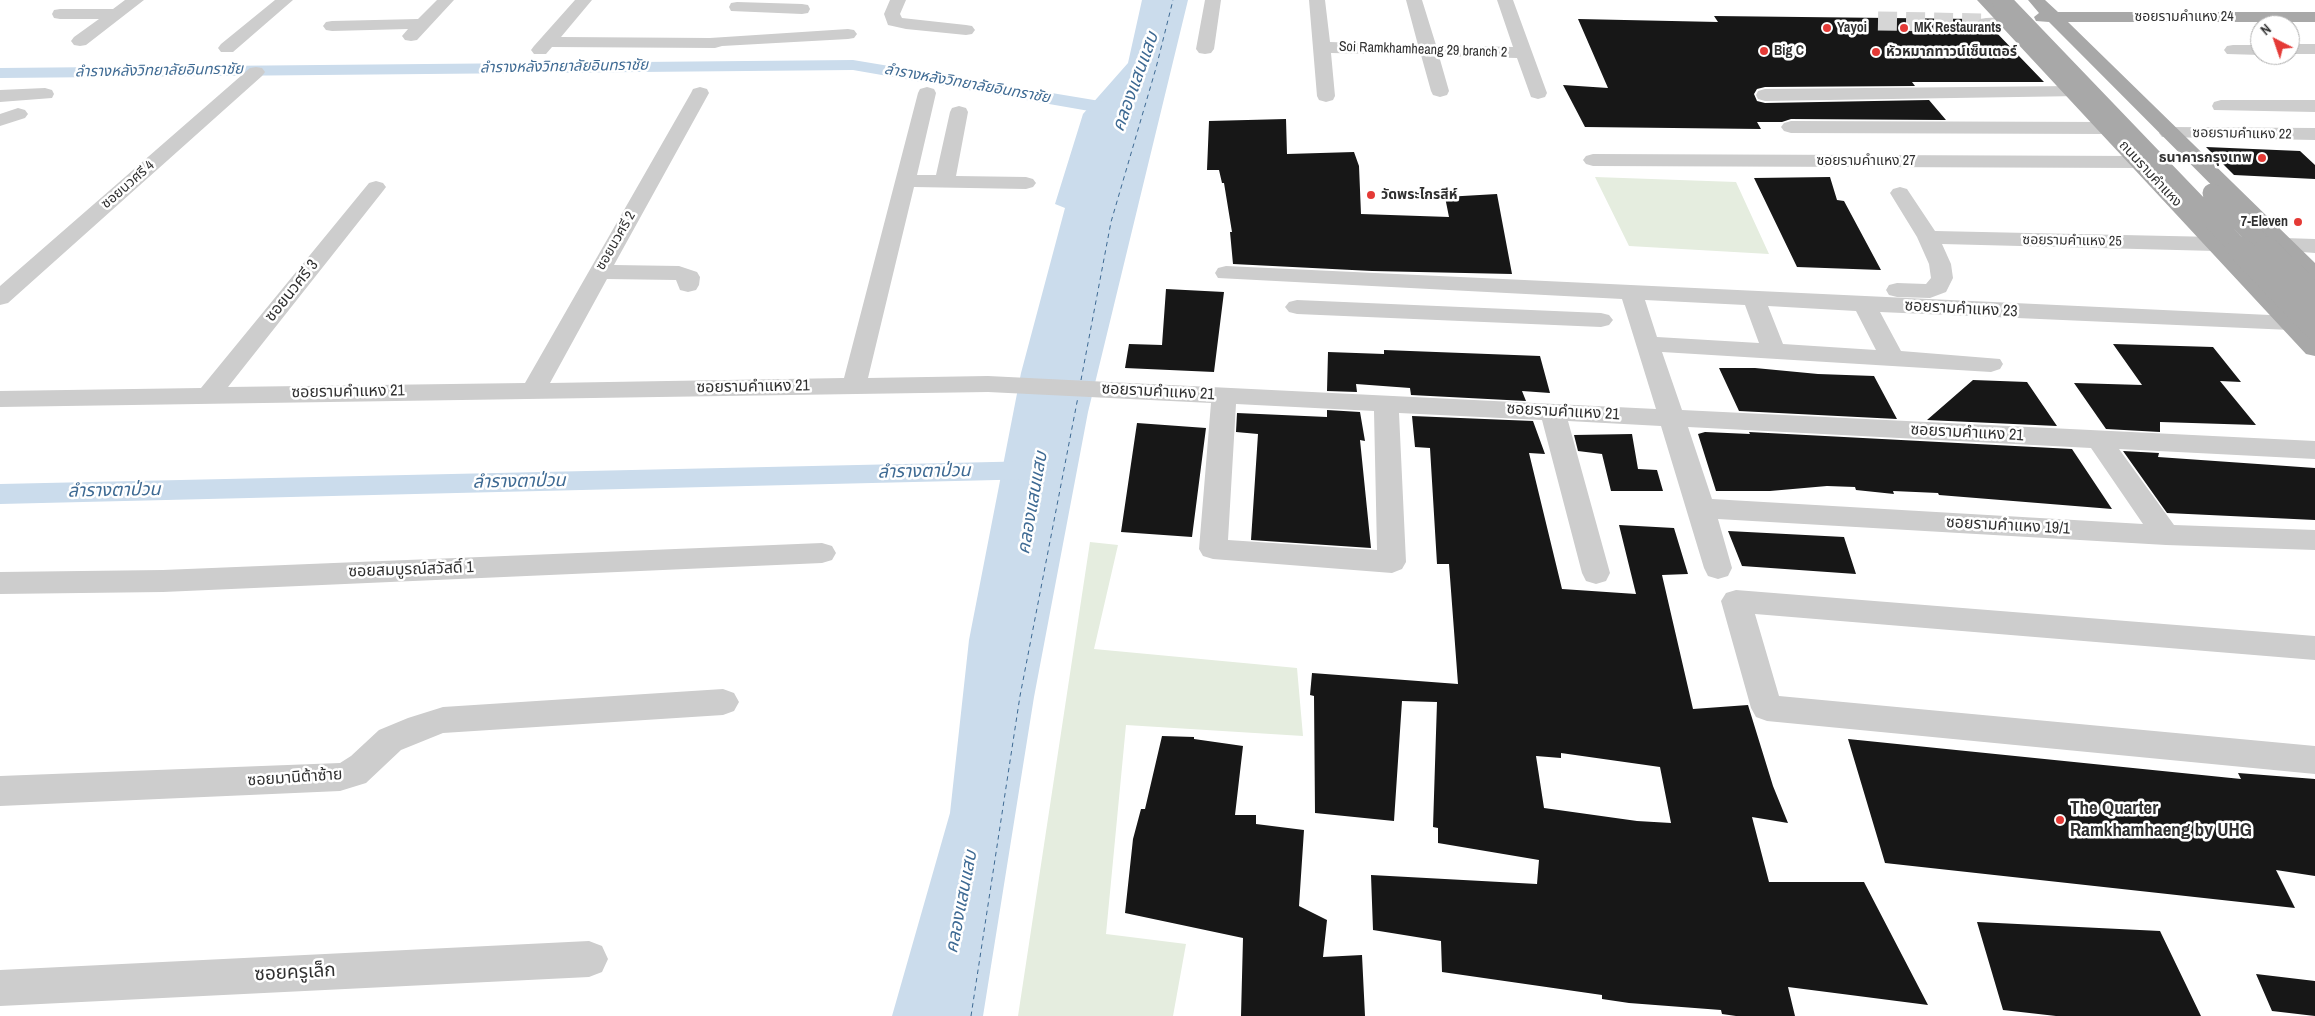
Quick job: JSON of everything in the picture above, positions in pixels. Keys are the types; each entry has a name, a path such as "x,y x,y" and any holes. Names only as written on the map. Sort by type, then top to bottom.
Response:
{"main road":[{"name":"ถนนรามคำแหง","path":"1985,0 2315,349"},
{"name":"ถนนรามคำแหง","path":"2001,0 2315,327"},
{"name":"ถนนรามคำแหง","path":"2020,0 2315,297"},
{"path":"2036,0 2315,276"},
{"name":"ซอยรามคำแหง 24","path":"2006,22 2053,16 2315,17"},
{"path":"2183,210 2249,211"}],"street":[{"path":"80,41 136,0"},
{"path":"227,48 285,0"},
{"path":"410,38 446,0"},
{"path":"584,0 543,47 713,46 848,34"},
{"path":"898,0 892,14 894,21 966,30"},
{"path":"1205,49 1213,0"},
{"path":"1317,0 1326,96"},
{"path":"1414,0 1440,91"},
{"path":"1505,0 1538,93"},
{"path":"713,46 739,4 802,9"},
{"path":"60,14 117,14"},
{"path":"1986,23 2006,22"},
{"path":"332,26 423,24"},
{"name":"Soi Ramkhamheang 29 branch 2","path":"1322,47 1524,53"},
{"path":"2300,50 2315,49"},
{"path":"2233,50 2250,50"},
{"name":"ซอยนวศรี 4","path":"0,298 256,72"},
{"path":"1765,95 2073,92"},
{"name":"ซอยนวศรี 2","path":"533,390 700,93"},
{"path":"854,386 927,93"},
{"path":"0,96 45,94"},
{"path":"2221,106 2315,106"},
{"path":"945,182 959,112"},
{"path":"1791,127 2107,128"},
{"name":"ซอยรามคำแหง 22","path":"2169,133 2315,134"},
{"name":"ซอยรามคำแหง 27","path":"1593,160 2139,162"},
{"path":"905,181 1026,183"},
{"name":"ซอยนวศรี 3","path":"209,394 376,187"},
{"path":"1892,358 1860,296 1930,291 1938,287 1942,278 1940,264 1928,237 1900,193"},
{"name":"ซอยรามคำแหง 25","path":"1928,237 2216,244"},
{"path":"2284,245 2315,246"},
{"path":"599,272 679,273 689,277 688,285"},
{"name":"ซอยรามคำแหง 23","path":"1226,273 1754,299 1860,296 2291,323"},
{"path":"1529,288 1534,316"},
{"path":"1631,293 1646,344 1701,508 1718,568"},
{"path":"1754,299 1774,351"},
{"path":"1297,307 1601,320"},
{"path":"1646,344 1992,364"},
{"name":"ซอยรามคำแหง 21","path":"0,399 209,394 988,384 2315,450"},
{"path":"1224,395 1213,549 1392,562 1386,403"},
{"path":"1552,411 1596,573"},
{"path":"2099,440 2166,535"},
{"name":"ซอยรามคำแหง 19/1","path":"1701,508 2166,535 2315,540"},
{"name":"ซอยสมบูรณ์สวัสดิ์ 1","path":"0,583 163,581 822,553"},
{"path":"2315,648 1736,601 1767,708 2315,760"},
{"name":"ซอยมานิต้าซ้าย","path":"0,791 340,778 354,773 390,740 419,727 444,720 723,702"},
{"name":"ซอยครูเล็ก","path":"0,988 589,959"}],"shaded area":[{"path":"1595,177 1736,182 1769,254 1629,246"},
{"path":"1090,542 1118,545 1094,649 1297,668 1303,736 1126,725 1106,934 1186,944 1173,1016 1018,1016"}],"water":[{"name":"คลองแสนแสบ","path":"1142,0 1188,0 1088,412 1034,697 983,1016 892,1016 950,813 969,640 1021,373 1065,208 1055,204 1083,114 1128,63"}],"building":[{"path":"1714,16 1977,19 1975,23 1978,28 1993,29 2044,82 1912,82 1915,86 1765,87 1757,89 1754,94 1757,101 1765,103 1929,100 1946,120 1791,119 1782,122 1757,122 1761,129 1585,127 1563,85 1608,88 1578,19 1718,22"},
{"path":"1286,119 1287,154 1354,152 1359,166 1361,214 1449,217 1445,197 1497,194 1512,274 1372,271 1233,264 1230,232 1232,232 1224,183 1222,183 1219,170 1207,170 1209,121"},
{"name":"ธนาคารกรุงเทพ","path":"2206,147 2300,151 2315,165 2315,179 2234,175"},
{"path":"1830,177 1837,200 1844,201 1881,270 1797,267 1754,178"},
{"path":"1166,289 1224,292 1214,372 1125,368 1129,344 1162,345"},
{"path":"2113,344 2213,347 2241,382 2220,381 2256,425 2160,422 2160,432 2106,429 2074,383 2142,385"},
{"path":"1384,350 1540,356 1550,393 1522,391 1526,401 1411,395 1410,388 1356,384 1357,392 1327,391 1328,352 1384,354"},
{"path":"1719,368 1755,368 1818,374 1874,376 1897,419 1739,411"},
{"path":"1973,380 2027,382 2057,426 1927,420"},
{"path":"1327,410 1360,412 1365,441 1360,440 1371,548 1251,540 1258,434 1236,432 1237,413 1327,417"},
{"path":"1412,416 1533,421 1545,454 1529,453 1562,589 1636,594 1619,525 1674,528 1688,574 1662,575 1693,709 1748,705 1773,786 1788,823 1752,817 1769,882 1864,882 1928,1005 1788,987 1795,1016 1736,1016 1722,1014 1721,1010 1629,1003 1602,999 1602,995 1442,972 1441,941 1373,930 1371,875 1537,884 1539,860 1438,843 1438,828 1433,827 1437,702 1402,701 1394,821 1315,813 1314,696 1310,695 1312,673 1458,684 1449,564 1437,564 1430,448 1415,447","holes":["1561,753 1660,767 1671,823 1637,821 1544,808 1536,756 1561,758"]},
{"path":"1137,423 1206,428 1192,537 1121,532"},
{"path":"1705,432 1750,434 1749,432 2072,449 2112,509 1939,495 1938,493 1893,491 1894,494 1856,490 1855,487 1827,486 1770,491 1716,491 1698,434"},
{"path":"1632,434 1638,469 1657,470 1663,491 1611,491 1602,454 1578,451 1574,435"},
{"path":"2123,451 2159,453 2158,457 2315,468 2315,520 2167,513"},
{"path":"1728,531 1844,537 1856,574 1742,566"},
{"path":"1162,736 1194,737 1194,739 1243,746 1235,815 1256,815 1256,824 1304,830 1299,906 1327,920 1323,957 1362,955 1365,1016 1241,1016 1243,938 1125,913 1133,839 1141,809 1145,809"},
{"name":"The Quarter Ramkhamhaeng by UHG","path":"1848,739 2241,779 2238,773 2315,779 2315,876 2276,870 2295,908 1885,863"},
{"path":"1977,922 2160,931 2201,1016 2056,1016 2003,1010"},
{"path":"2256,974 2315,981 2315,1016 2272,1011"}],"waterway":[{"name":"ลำรางหลังวิทยาลัยอินทราชัย","path":"0,73 853,65 1124,111"},
{"name":"ลำรางตาป่วน","path":"0,494 1038,470"}],"ferry route":[{"path":"1081,380 1111,222 1156,68 1173,0"},
{"path":"971,1016 1020,696 1078,397"}],"tunnel":[{"path":"1878,21 1986,23"}],"place":[{"name":"Yayoi","path":"1827,28"},
{"name":"MK Restaurants","path":"1904,28"},
{"name":"Big C","path":"1764,51"},
{"name":"หัวหมากทาวน์เซ็นเตอร์","path":"1876,52"},
{"name":"ธนาคารกรุงเทพ","path":"2262,158"},
{"name":"วัดพระไกรสีห์","path":"1371,195"},
{"name":"7-Eleven","path":"2298,222"},
{"name":"The Quarter Ramkhamhaeng by UHG","path":"2060,820"}]}
